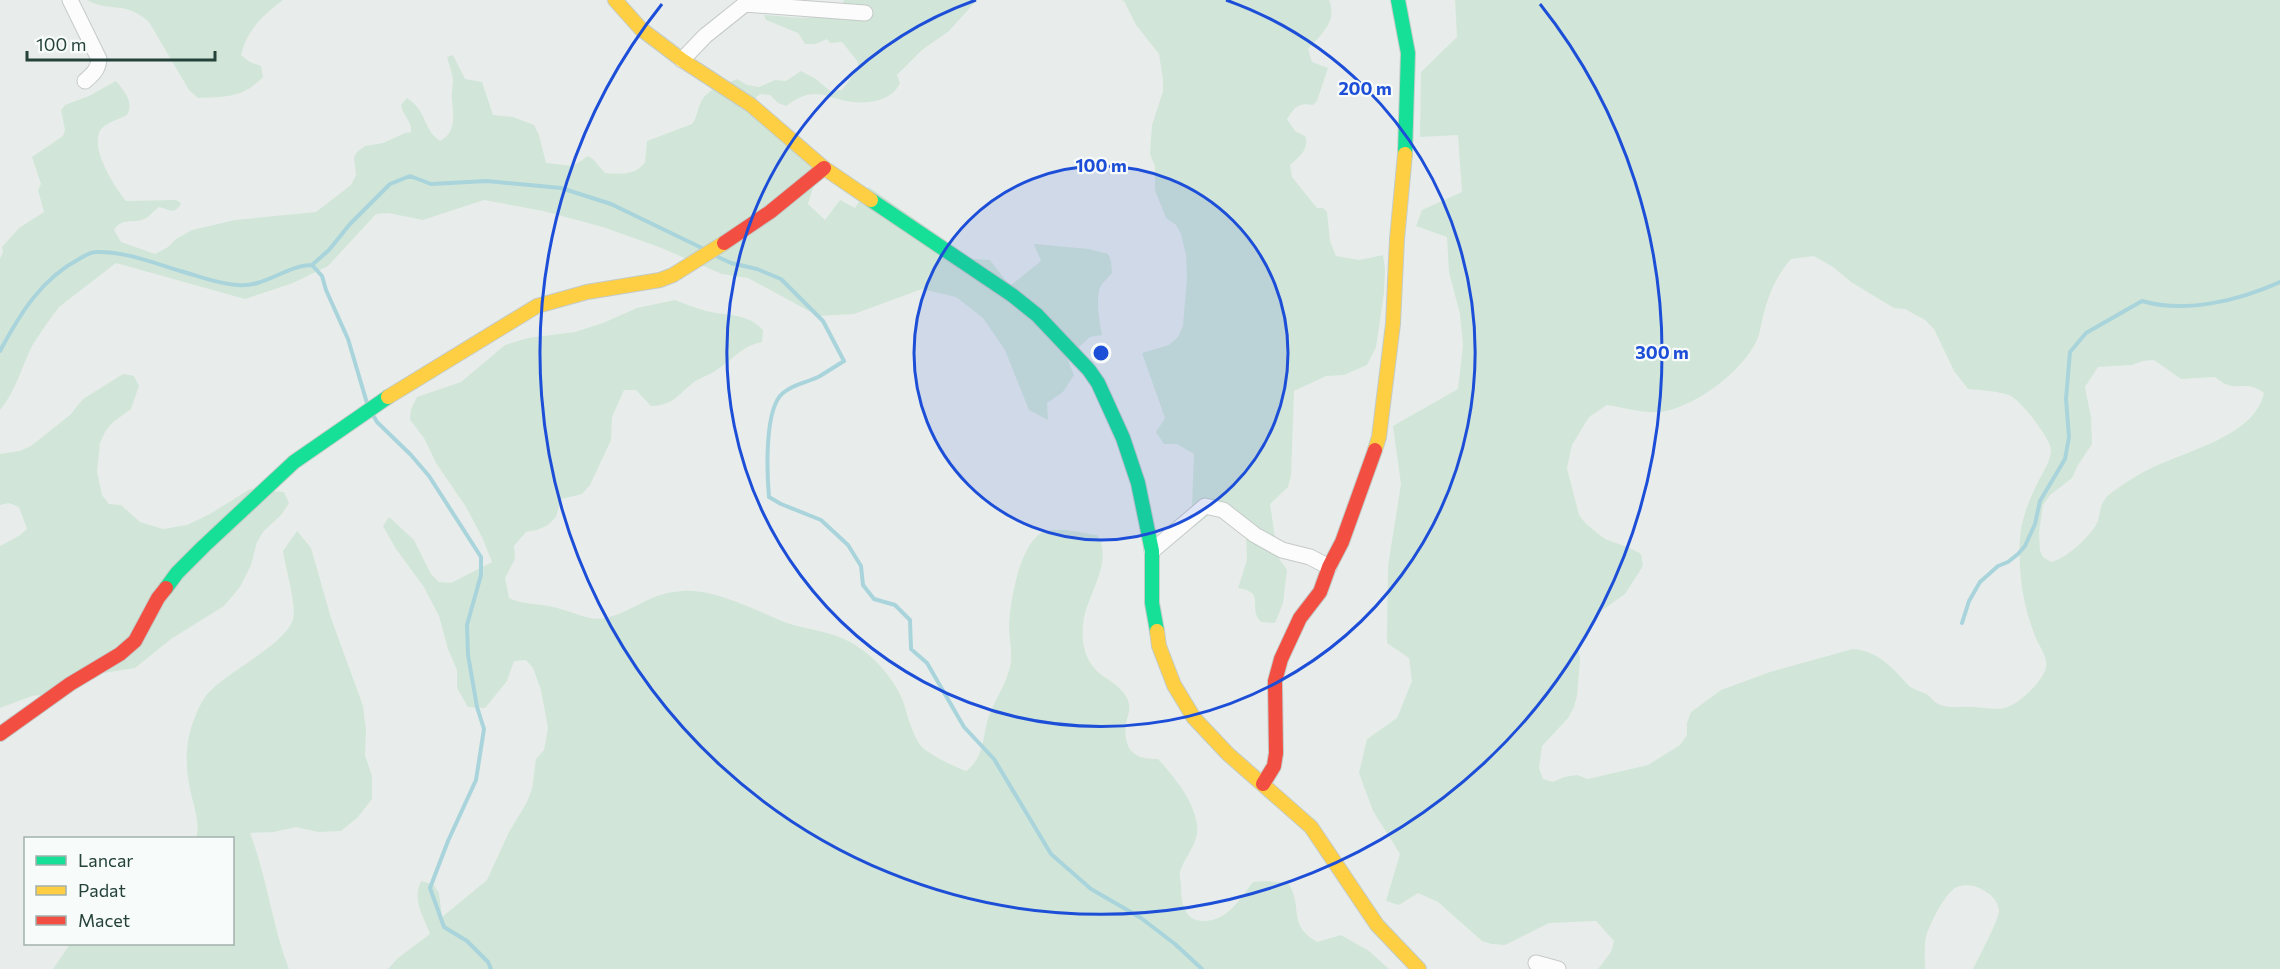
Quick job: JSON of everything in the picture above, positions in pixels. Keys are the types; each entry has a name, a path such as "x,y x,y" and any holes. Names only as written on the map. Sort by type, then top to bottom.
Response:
{"street":[{"path":"70,0 99,59 99,67 85,81"},
{"path":"615,0 641,28 682,60 751,105 824,168 1012,294 1037,315 1089,370 1098,383 1123,438 1138,483 1152,551 1152,603 1159,646 1174,685 1194,718 1228,754 1311,827 1377,925 1419,969"},
{"path":"1263,784 1274,766 1276,753 1275,681 1281,659 1300,618 1320,592 1371,467 1379,437 1390,345 1396,239 1404,177 1408,53 1398,0"},
{"path":"682,60 705,36 747,2 865,13"},
{"path":"0,734 70,684 120,654 135,641 158,598 177,573 204,546 294,462 402,387 537,306 599,289 660,280 673,275 772,210 803,188 824,168"},
{"path":"1152,551 1205,506 1223,510 1255,535 1282,550 1310,557 1329,567"},
{"path":"1536,963 1558,969"}],"green space":[{"path":"87,0 283,0 257,24 247,38 241,55 261,66 263,77 241,93 198,98 189,90 149,22 132,11 103,6"},
{"path":"844,0 977,0 949,31 922,50 897,75 900,83 889,96 873,101 855,102 811,94 786,106 778,103 770,95 760,94 753,100 822,159 808,204 825,220 840,200 855,208 869,187 972,259 990,260 1010,286 1041,261 1034,244 1089,249 1108,254 1112,273 1102,284 1098,295 1102,335 1090,337 1067,358 1074,375 1063,392 1047,403 1048,420 1029,410 1005,350 983,318 956,297 922,289 854,314 818,316 748,278 722,274 659,247 603,227 543,211 484,200 423,220 388,213 376,214 328,266 293,283 245,299 116,263 59,307 32,346 6,403 0,410 0,259 3,252 2,247 19,228 44,212 38,190 41,184 32,157 63,136 65,130 61,110 65,105 89,96 116,81 125,93 130,106 127,115 102,128 98,135 98,145 104,166 126,201 176,200 181,203 174,211 159,207 144,219 123,222 114,230 121,242 155,254 192,230 235,220 316,212 351,185 356,175 354,157 357,152 365,146 383,143 411,132 401,105 407,98 414,103 430,131 440,141 449,133 453,123 453,80 447,57 453,55 465,79 482,82 493,115 513,117 534,125 546,163 573,166 588,156 605,173 632,172 645,162 647,141 692,124 707,94 737,79 747,85 759,87 775,80 786,81 801,71 816,79 830,91 842,90 858,68 858,62 842,42 830,43 827,39 816,44 805,44 798,33 766,20 764,15 797,18 820,16 838,8"},
{"path":"1121,0 1329,0 1331,8 1327,27 1308,49 1312,62 1328,68 1317,101 1313,105 1297,106 1287,119 1295,131 1305,136 1306,141 1303,152 1290,165 1292,177 1317,208 1323,208 1327,212 1330,241 1336,256 1359,260 1383,255 1384,293 1376,347 1367,365 1344,375 1326,376 1294,391 1291,475 1288,487 1270,504 1278,557 1287,570 1283,603 1275,623 1261,622 1257,617 1252,593 1238,588 1247,560 1246,535 1215,510 1194,527 1192,507 1194,454 1177,444 1164,444 1156,432 1165,418 1142,353 1169,345 1178,337 1183,326 1187,278 1186,255 1181,234 1176,225 1166,218 1155,190 1155,166 1150,154 1152,125 1163,91 1159,54 1136,25 1124,1"},
{"path":"1455,0 2280,0 2280,969 1973,969 1993,930 1999,910 1991,896 1980,888 1970,886 1957,887 1948,895 1939,909 1926,937 1925,969 1598,969 1611,952 1614,941 1596,921 1549,923 1505,945 1492,944 1482,941 1438,902 1418,893 1399,905 1386,901 1400,854 1373,811 1359,773 1367,739 1397,718 1412,681 1409,658 1387,643 1388,566 1401,484 1393,426 1458,389 1463,345 1460,314 1449,272 1447,237 1416,226 1422,210 1462,192 1458,135 1420,137 1421,72 1457,37","holes":["1814,256 1894,308 1905,309 1925,320 1934,329 1954,371 1968,389 1984,390 2014,398 2046,438 2051,451 2025,515 2020,555 2024,601 2035,637 2045,659 2044,672 2037,684 2026,695 2006,708 1947,706 1938,704 1928,695 1910,687 1891,667 1877,657 1862,650 1853,649 1770,672 1721,690 1691,712 1687,723 1687,735 1680,745 1648,765 1588,779 1577,775 1553,782 1543,779 1539,768 1542,746 1568,718 1577,696 1580,659 1578,647 1597,614 1625,594 1643,566 1641,554 1605,539 1586,524 1579,515 1567,468 1572,445 1589,417 1607,405 1644,412 1666,411 1705,394 1717,385 1740,364 1756,342 1771,293 1786,265 1791,259","2154,360 2181,379 2215,377 2229,385 2251,386 2264,393 2257,409 2246,422 2230,433 2157,465 2107,496 2091,533 2071,552 2051,562 2043,557 2040,551 2039,533 2043,505 2050,495 2072,478 2092,444 2091,418 2085,387 2098,367 2132,365"]},
{"path":"675,300 706,311 750,321 763,330 762,342 742,350 721,367 694,382 665,404 651,406 636,390 624,390 612,417 611,440 590,485 582,494 561,499 556,517 548,525 526,532 514,546 515,559 505,578 509,598 599,619 616,615 671,592 696,591 723,597 787,623 837,636 862,650 887,673 899,692 913,731 922,747 936,757 966,771 979,755 987,722 1009,670 1011,657 1009,625 1012,601 1018,571 1030,545 1037,536 1052,530 1097,535 1102,544 1102,565 1084,618 1083,644 1093,666 1124,693 1128,700 1129,709 1125,732 1128,746 1136,755 1158,759 1177,781 1192,807 1197,825 1196,838 1180,874 1183,904 1188,915 1198,920 1213,920 1233,908 1253,882 1288,883 1293,891 1298,921 1308,935 1317,942 1341,935 1369,951 1389,969 388,969 398,958 430,934 418,902 421,881 433,884 439,893 442,917 487,880 509,832 527,802 532,789 536,759 544,750 548,728 541,690 533,668 526,660 514,661 507,681 485,708 468,707 457,688 457,670 448,649 439,616 424,587 396,549 383,526 389,517 414,540 431,574 439,582 451,583 492,562 466,507 436,463 424,438 410,420 411,409 417,397 461,382 505,345 528,338 575,332 637,308"},
{"path":"123,374 134,376 139,386 131,409 112,423 100,443 97,472 102,495 109,504 121,505 140,522 163,529 187,525 210,514 250,489 284,492 289,503 282,514 263,532 240,587 224,606 171,639 135,668 103,673 71,691 32,696 0,708 0,546 27,529 19,507 9,503 0,505 0,454 20,451 31,446 70,415 83,399"},
{"path":"297,531 311,548 331,618 363,706 366,730 365,755 372,776 372,799 358,817 341,831 318,832 296,827 274,832 250,833 289,969 53,969 69,945 234,945 234,837 196,837 197,820 187,771 188,744 192,726 205,697 213,688 279,639 293,619 292,596 283,551"}],"waterway":[{"path":"0,351 15,324 43,287 66,267 89,253 107,252 128,255 223,283 238,285 257,283 303,266 312,265 329,250 350,224 390,184 410,176 431,184 487,181 561,188 611,204 704,249"},
{"path":"718,257 781,279 823,321 844,361 820,376 788,390 777,401 768,442 769,497 821,520 848,545 861,566 863,585 874,599 895,605 910,620 911,649 927,663 964,727 994,759 1051,854 1091,889 1141,918 1175,944 1202,969"},
{"path":"312,265 322,276 348,339 367,403"},
{"path":"1962,623 1969,601 1980,582 1998,566 2008,562 2025,546 2035,524 2040,501 2065,459 2069,437 2066,399 2070,352 2086,333 2142,301 2176,306 2212,303 2248,294 2280,282"},
{"path":"373,415 429,476 481,557 481,575 467,625 468,655 477,707 484,729 476,780 448,841 430,888 444,927 467,941 488,962 491,969"}],"traffic: fast":[{"path":"1398,0 1408,53 1405,154"},
{"path":"871,200 1012,295 1037,315 1089,370 1098,383 1123,438 1138,483 1152,551 1152,603 1157,631"},
{"path":"166,588 177,573 204,546 294,462 388,397"}],"traffic: slow":[{"path":"615,0 641,29 682,60 751,105 824,168 871,200"},
{"path":"1375,450 1379,437 1393,324 1397,239 1405,154"},
{"path":"388,397 537,306 587,292 660,280 673,275 724,243"},
{"path":"1157,631 1159,646 1174,685 1194,718 1228,754 1311,827 1377,925 1419,969"}],"traffic: jam":[{"path":"724,243 770,212 824,168"},
{"path":"1263,784 1274,766 1276,753 1275,681 1281,659 1300,618 1320,592 1329,567 1342,542 1375,450"},
{"path":"0,734 70,684 120,654 135,641 158,598 166,588"}]}
